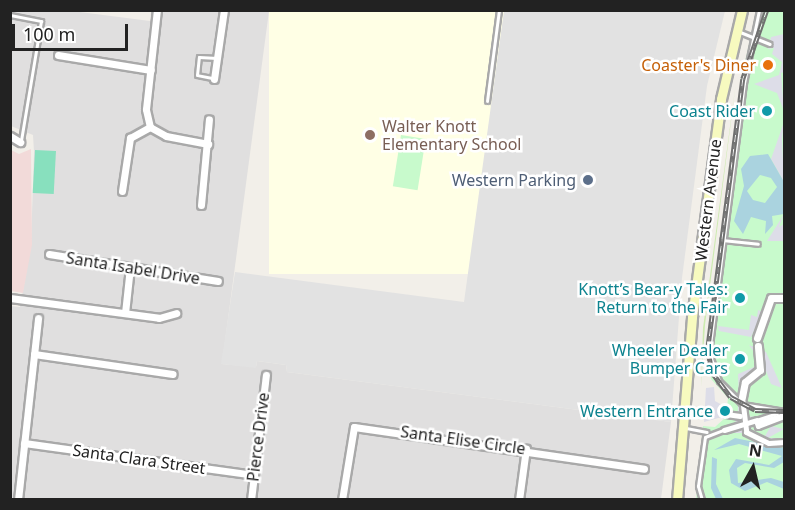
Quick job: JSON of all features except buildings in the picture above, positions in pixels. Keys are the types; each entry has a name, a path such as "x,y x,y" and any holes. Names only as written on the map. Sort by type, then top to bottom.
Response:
{"main road":[{"name":"Western Avenue","path":"677,500 686,428 696,289 722,91 742,10"}],"street":[{"path":"150,127 151,70 157,10"},
{"path":"214,79 224,10"},
{"path":"58,55 151,70"},
{"path":"201,205 209,118"},
{"path":"122,191 130,138 150,127 208,144"},
{"path":"10,136 21,142"},
{"name":"Santa Isabel Drive","path":"49,254 218,281"},
{"path":"125,313 130,267"},
{"path":"10,298 159,318 176,313"},
{"path":"757,338 771,298 784,298"},
{"path":"18,500 39,318"},
{"path":"758,346 760,370 745,382 740,416 742,424 759,440 784,442"},
{"path":"34,354 173,374"},
{"name":"Pierce Drive","path":"251,500 266,375"},
{"path":"726,414 740,416"},
{"path":"724,430 756,420"},
{"name":"Santa Elise Circle","path":"342,500 354,428 526,448 644,469"},
{"name":"Santa Clara Street","path":"24,443 254,475"},
{"path":"519,500 526,448"}],"lane":[{"path":"487,101 499,10"},
{"path":"759,10 757,37 746,71 722,240 710,353 719,381 742,400 784,413"},
{"path":"10,15 41,21 21,142"},
{"path":"738,31 770,44"},
{"path":"214,79 197,75 201,56 217,58"},
{"path":"722,240 758,244"},
{"path":"756,420 784,413"},
{"path":"686,428 707,432 724,430"},
{"path":"702,500 698,486 707,432"}],"shaded area":[{"path":"11,11 72,11 150,21 151,11 269,11 222,364 256,367 257,361 286,365 287,372 671,422 661,499 11,499 11,306 20,307 31,245 34,152 33,135 11,126"},
{"name":"Walter Knott Elementary School","path":"269,11 504,11 504,274 269,274"},
{"path":"504,11 725,11 707,86 682,278 671,422 287,372 286,365 257,361 256,368 221,364 235,272 464,302"},
{"path":"784,34 784,72 781,73 784,111 777,93 754,84 779,75 782,62 772,54 774,48 768,49 771,37"},
{"path":"784,122 782,140 784,182 771,159"},
{"path":"31,149 32,245 23,293 11,291 11,150 19,154"},
{"path":"784,214 779,227 784,224 784,241 767,241"},
{"path":"758,310 763,312 751,337 719,331 718,326 749,330 751,315 757,317"},
{"path":"749,345 766,352 782,388 771,384 766,371 747,384 745,398 739,397 738,374 754,367 756,355"},
{"path":"714,387 715,401 724,406 722,417 704,422 706,388"},
{"path":"738,405 747,416 755,417 758,426 749,428 756,434 765,436 771,426 784,429 768,438 784,438 784,445 762,445 742,433 725,433 723,427 736,422 730,412 738,413"}],"green space":[{"path":"757,11 784,11 784,499 696,500 703,426 715,427 726,417 728,398 711,379 706,346 742,74"},
{"path":"736,82 705,325 701,387 703,328"},
{"path":"401,135 426,139 418,190 393,186"},
{"path":"35,150 56,151 54,194 33,193"}],"water":[{"path":"768,154 784,182 784,214 772,216 773,225 765,234 766,221 751,217 743,234 734,221 744,186 741,169 750,156","holes":["760,175 771,178 777,187 765,203 753,200 747,191"]},
{"path":"735,438 784,448 784,462 774,468 745,463 737,468 738,483 771,478 784,482 784,489 767,482 745,491 731,483 729,470 736,459 769,465 782,456 739,444 714,450"},
{"path":"712,457 717,459 716,484 723,499 716,499 711,488"}],"railway":[{"path":"767,10 743,79 708,349 712,372 731,397 755,410 784,411"}],"place":[{"name":"Coaster's Diner","path":"768,65"},
{"name":"Coast Rider","path":"767,111"},
{"name":"Walter Knott Elementary School","path":"370,135"},
{"name":"Western Parking","path":"588,180"},
{"name":"Knott’s Bear-y Tales: Return to the Fair","path":"740,298"},
{"name":"Wheeler Dealer Bumper Cars","path":"740,359"},
{"name":"Western Entrance","path":"725,411"}]}
